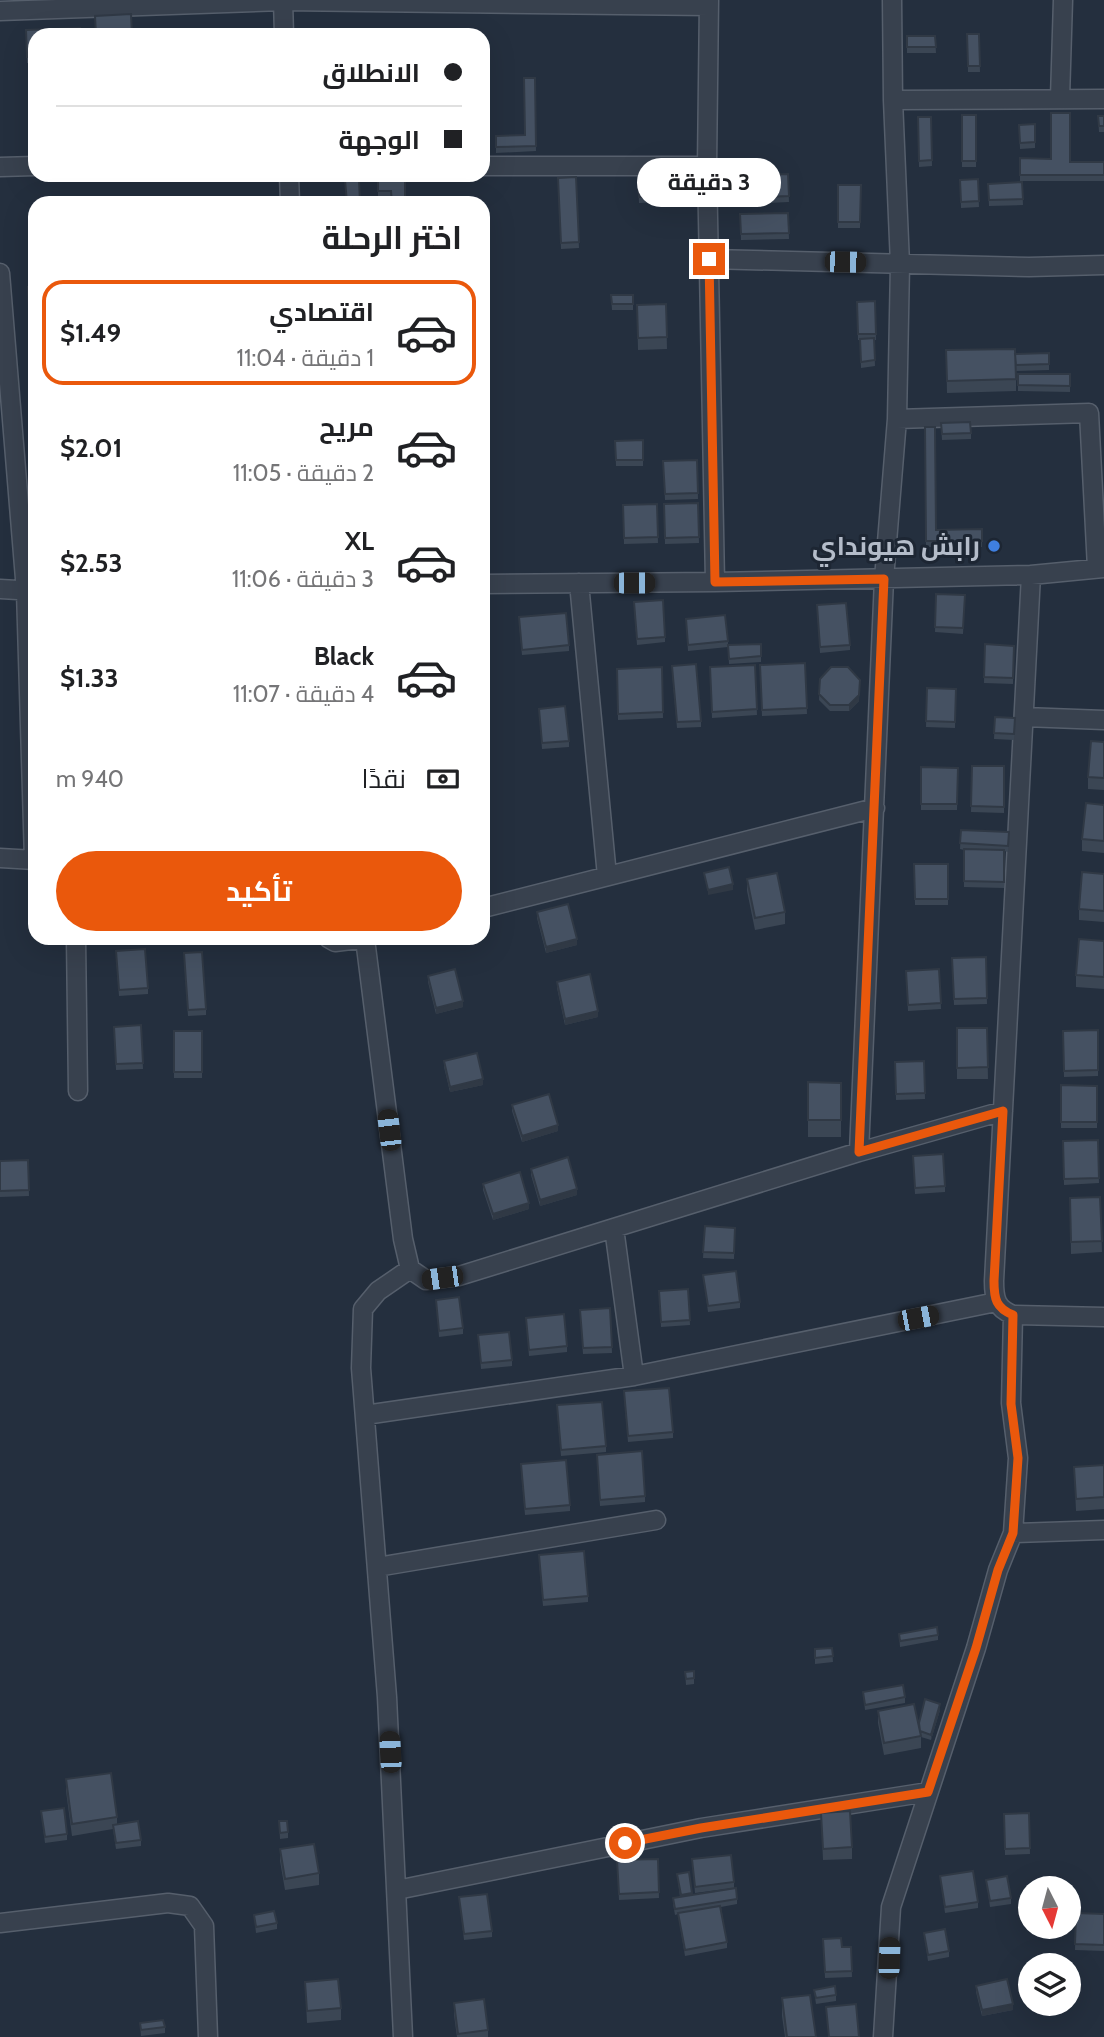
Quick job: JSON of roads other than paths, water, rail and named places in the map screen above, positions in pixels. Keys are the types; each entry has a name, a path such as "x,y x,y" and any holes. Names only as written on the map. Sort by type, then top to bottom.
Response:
{"street":[{"path":"859,1152 884,579 897,419 900,264 892,0"},
{"path":"1060,98 1063,0"},
{"path":"283,1 284,28"},
{"path":"0,10 283,1 709,3 707,166 715,582"},
{"path":"893,100 1104,99"},
{"path":"0,167 28,166"},
{"path":"490,166 707,166"},
{"path":"709,259 1029,267 1104,265"},
{"path":"0,274 28,560"},
{"path":"490,584 884,579 1031,575 1101,568 1096,413 897,419"},
{"path":"1031,575 994,1281 996,1302 1000,1308 1013,1315 1104,1317"},
{"path":"579,583 607,876"},
{"path":"0,589 28,591"},
{"path":"1024,717 1104,720"},
{"path":"490,906 875,808"},
{"path":"0,858 28,860"},
{"path":"76,945 78,1091"},
{"path":"367,945 403,1239 411,1269 426,1280 459,1276 859,1152 1003,1111"},
{"path":"614,1227 634,1377"},
{"path":"403,2037 387,1697 361,1368 363,1309 378,1291 411,1269"},
{"path":"365,1415 634,1377 996,1302"},
{"path":"883,2037 891,1907 976,1648 998,1570 1013,1533 1018,1458 1011,1404 1013,1315"},
{"path":"377,1567 656,1520"},
{"path":"1013,1533 1104,1530"},
{"path":"397,1890 701,1828 928,1792"},
{"path":"0,1923 168,1903 190,1906 204,1926 208,2037"}],"place":[{"name":"رابش هيونداي","path":"994,546"}]}
